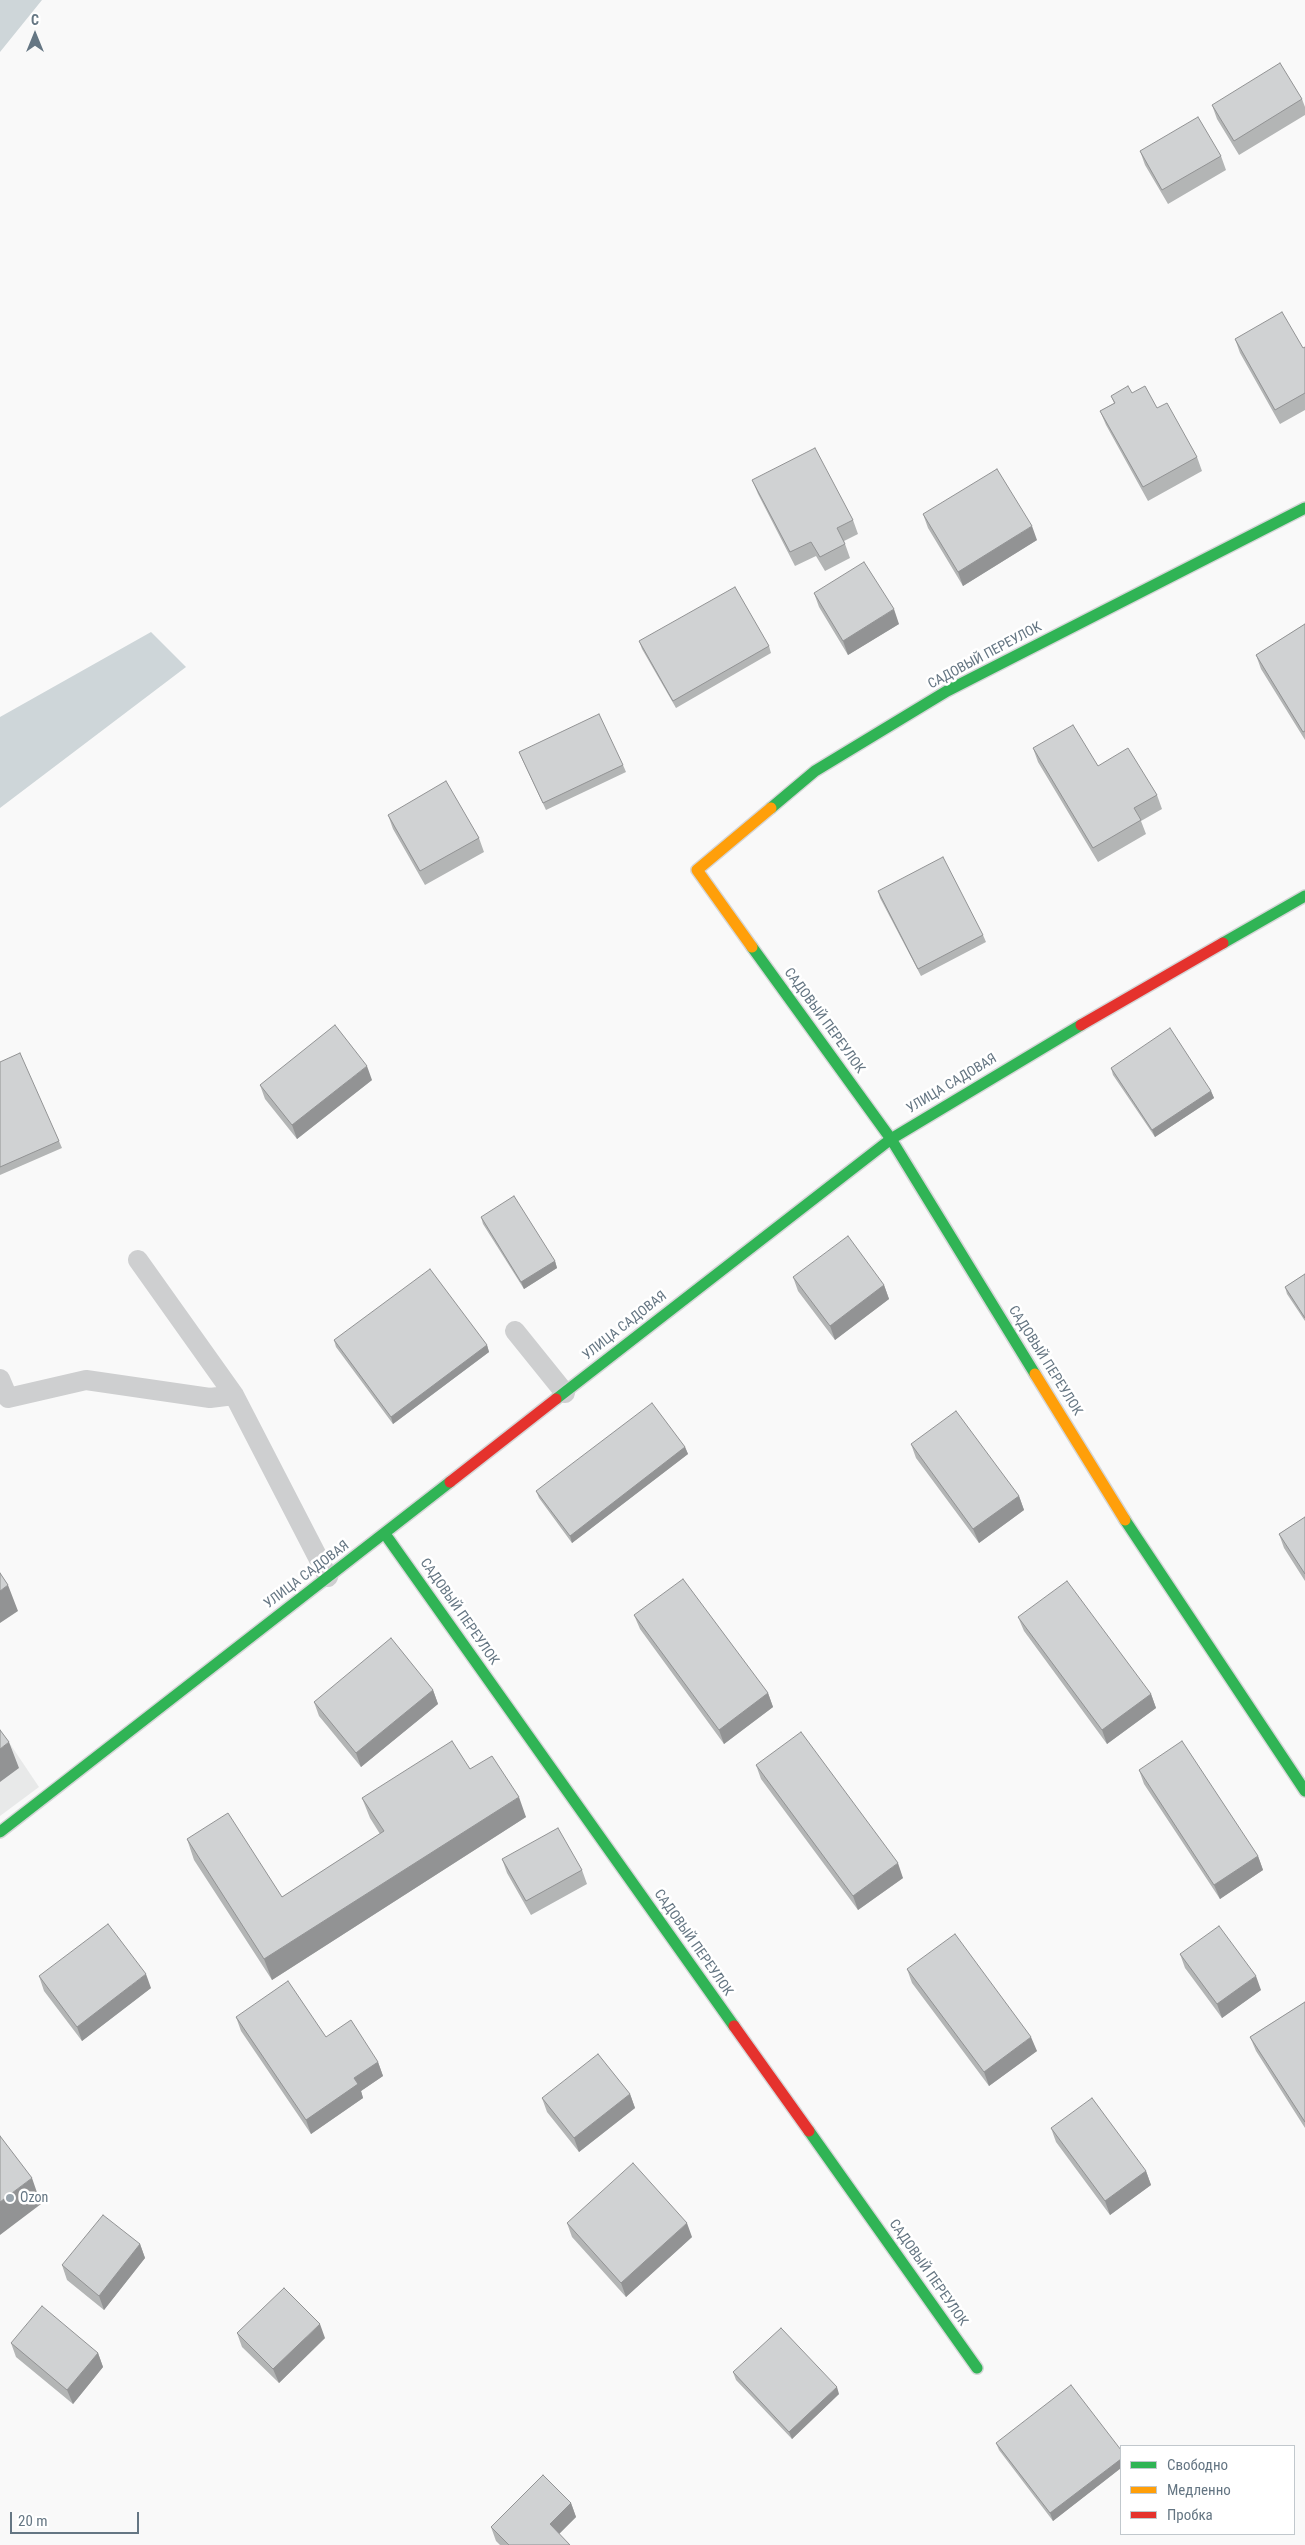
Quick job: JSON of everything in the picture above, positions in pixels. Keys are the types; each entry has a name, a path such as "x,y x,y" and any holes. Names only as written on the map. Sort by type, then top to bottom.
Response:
{"street":[{"name":"САДОВЫЙ ПЕРЕУЛОК","path":"1305,508 947,691 815,771 697,870 891,1139 1113,1500 1305,1791"},
{"name":"УЛИЦА САДОВАЯ","path":"0,1832 891,1139 1022,1059 1305,896"},
{"name":"САДОВЫЙ ПЕРЕУЛОК","path":"385,1534 977,2368"}],"lane":[{"path":"138,1260 234,1395 328,1577"},
{"path":"515,1331 565,1393"},
{"path":"0,1379 8,1398 86,1380 210,1398 234,1395"}],"shaded area":[{"path":"0,0 42,0 0,52"},
{"path":"151,632 186,667 0,808 0,717"},
{"path":"0,1729 39,1787 0,1816"}],"building":[{"path":"1280,63 1302,99 1234,141 1212,105"},
{"path":"1198,117 1221,156 1162,190 1140,151"},
{"path":"1282,312 1303,348 1305,347 1305,393 1275,410 1235,339"},
{"path":"1128,386 1132,393 1145,386 1157,408 1167,403 1197,457 1143,487 1100,411 1115,403 1111,396"},
{"path":"815,448 853,520 837,528 845,544 820,557 811,542 790,552 752,480"},
{"path":"997,469 1032,526 958,572 923,514"},
{"path":"864,562 894,609 843,641 814,593"},
{"path":"735,587 769,646 673,701 639,641"},
{"path":"1305,624 1305,731 1303,732 1256,655"},
{"path":"599,714 623,765 543,803 519,752"},
{"path":"1073,725 1098,766 1128,748 1157,795 1134,808 1141,820 1093,848 1033,748"},
{"path":"446,781 479,838 420,871 388,815"},
{"path":"943,857 983,935 918,969 878,891"},
{"path":"335,1025 367,1066 292,1125 260,1085"},
{"path":"1170,1028 1211,1091 1152,1130 1111,1068"},
{"path":"20,1053 59,1141 0,1167 0,1062"},
{"path":"514,1196 555,1261 521,1282 481,1217"},
{"path":"848,1236 884,1285 830,1326 793,1277"},
{"path":"430,1269 487,1345 391,1417 334,1340"},
{"path":"1305,1274 1305,1318 1285,1287"},
{"path":"652,1403 685,1447 570,1536 536,1491"},
{"path":"956,1411 1019,1496 973,1529 911,1444"},
{"path":"1305,1517 1305,1574 1279,1534"},
{"path":"0,1573 8,1585 0,1591"},
{"path":"683,1579 768,1693 719,1730 634,1615"},
{"path":"1067,1581 1151,1694 1102,1730 1018,1617"},
{"path":"391,1638 433,1690 356,1753 314,1702"},
{"path":"0,1730 9,1742 0,1749"},
{"path":"801,1732 898,1863 853,1896 756,1765"},
{"path":"452,1741 470,1769 492,1756 519,1797 264,1959 187,1839 228,1813 282,1897 384,1831 362,1798"},
{"path":"1182,1741 1258,1856 1214,1885 1139,1770"},
{"path":"558,1828 582,1870 526,1901 502,1859"},
{"path":"108,1924 146,1974 77,2027 39,1976"},
{"path":"1219,1926 1256,1976 1217,2004 1180,1954"},
{"path":"955,1934 1031,2037 984,2072 907,1969"},
{"path":"288,1981 326,2037 351,2020 378,2062 354,2078 358,2084 306,2120 236,2017"},
{"path":"1305,2002 1305,2122 1250,2037"},
{"path":"598,2054 630,2094 574,2138 542,2098"},
{"path":"1092,2098 1146,2171 1105,2201 1051,2128"},
{"path":"0,2136 32,2178 0,2202"},
{"path":"633,2163 687,2223 621,2283 567,2223"},
{"path":"103,2215 140,2244 99,2296 62,2265"},
{"path":"284,2288 320,2324 273,2369 237,2333"},
{"path":"42,2306 98,2353 67,2390 11,2343"},
{"path":"781,2328 837,2387 789,2432 733,2372"},
{"path":"1071,2385 1120,2449 1120,2460 1050,2513 996,2443"},
{"path":"543,2475 571,2503 550,2524 570,2545 509,2545 491,2527"}],"traffic: fast":[{"path":"771,808 815,771 947,691 1305,508"},
{"path":"1223,943 1305,896"},
{"path":"752,947 891,1139 1035,1374"},
{"path":"556,1399 891,1139 1081,1025"},
{"path":"0,1832 450,1482"},
{"path":"1125,1520 1305,1791"},
{"path":"385,1534 734,2026"},
{"path":"809,2131 977,2368"}],"traffic: slow":[{"path":"752,947 697,870 771,808"},
{"path":"1035,1374 1125,1520"}],"traffic: jam":[{"path":"1081,1025 1223,943"},
{"path":"450,1482 556,1399"},
{"path":"734,2026 809,2131"}],"place":[{"name":"Ozon","path":"10,2198"}]}
